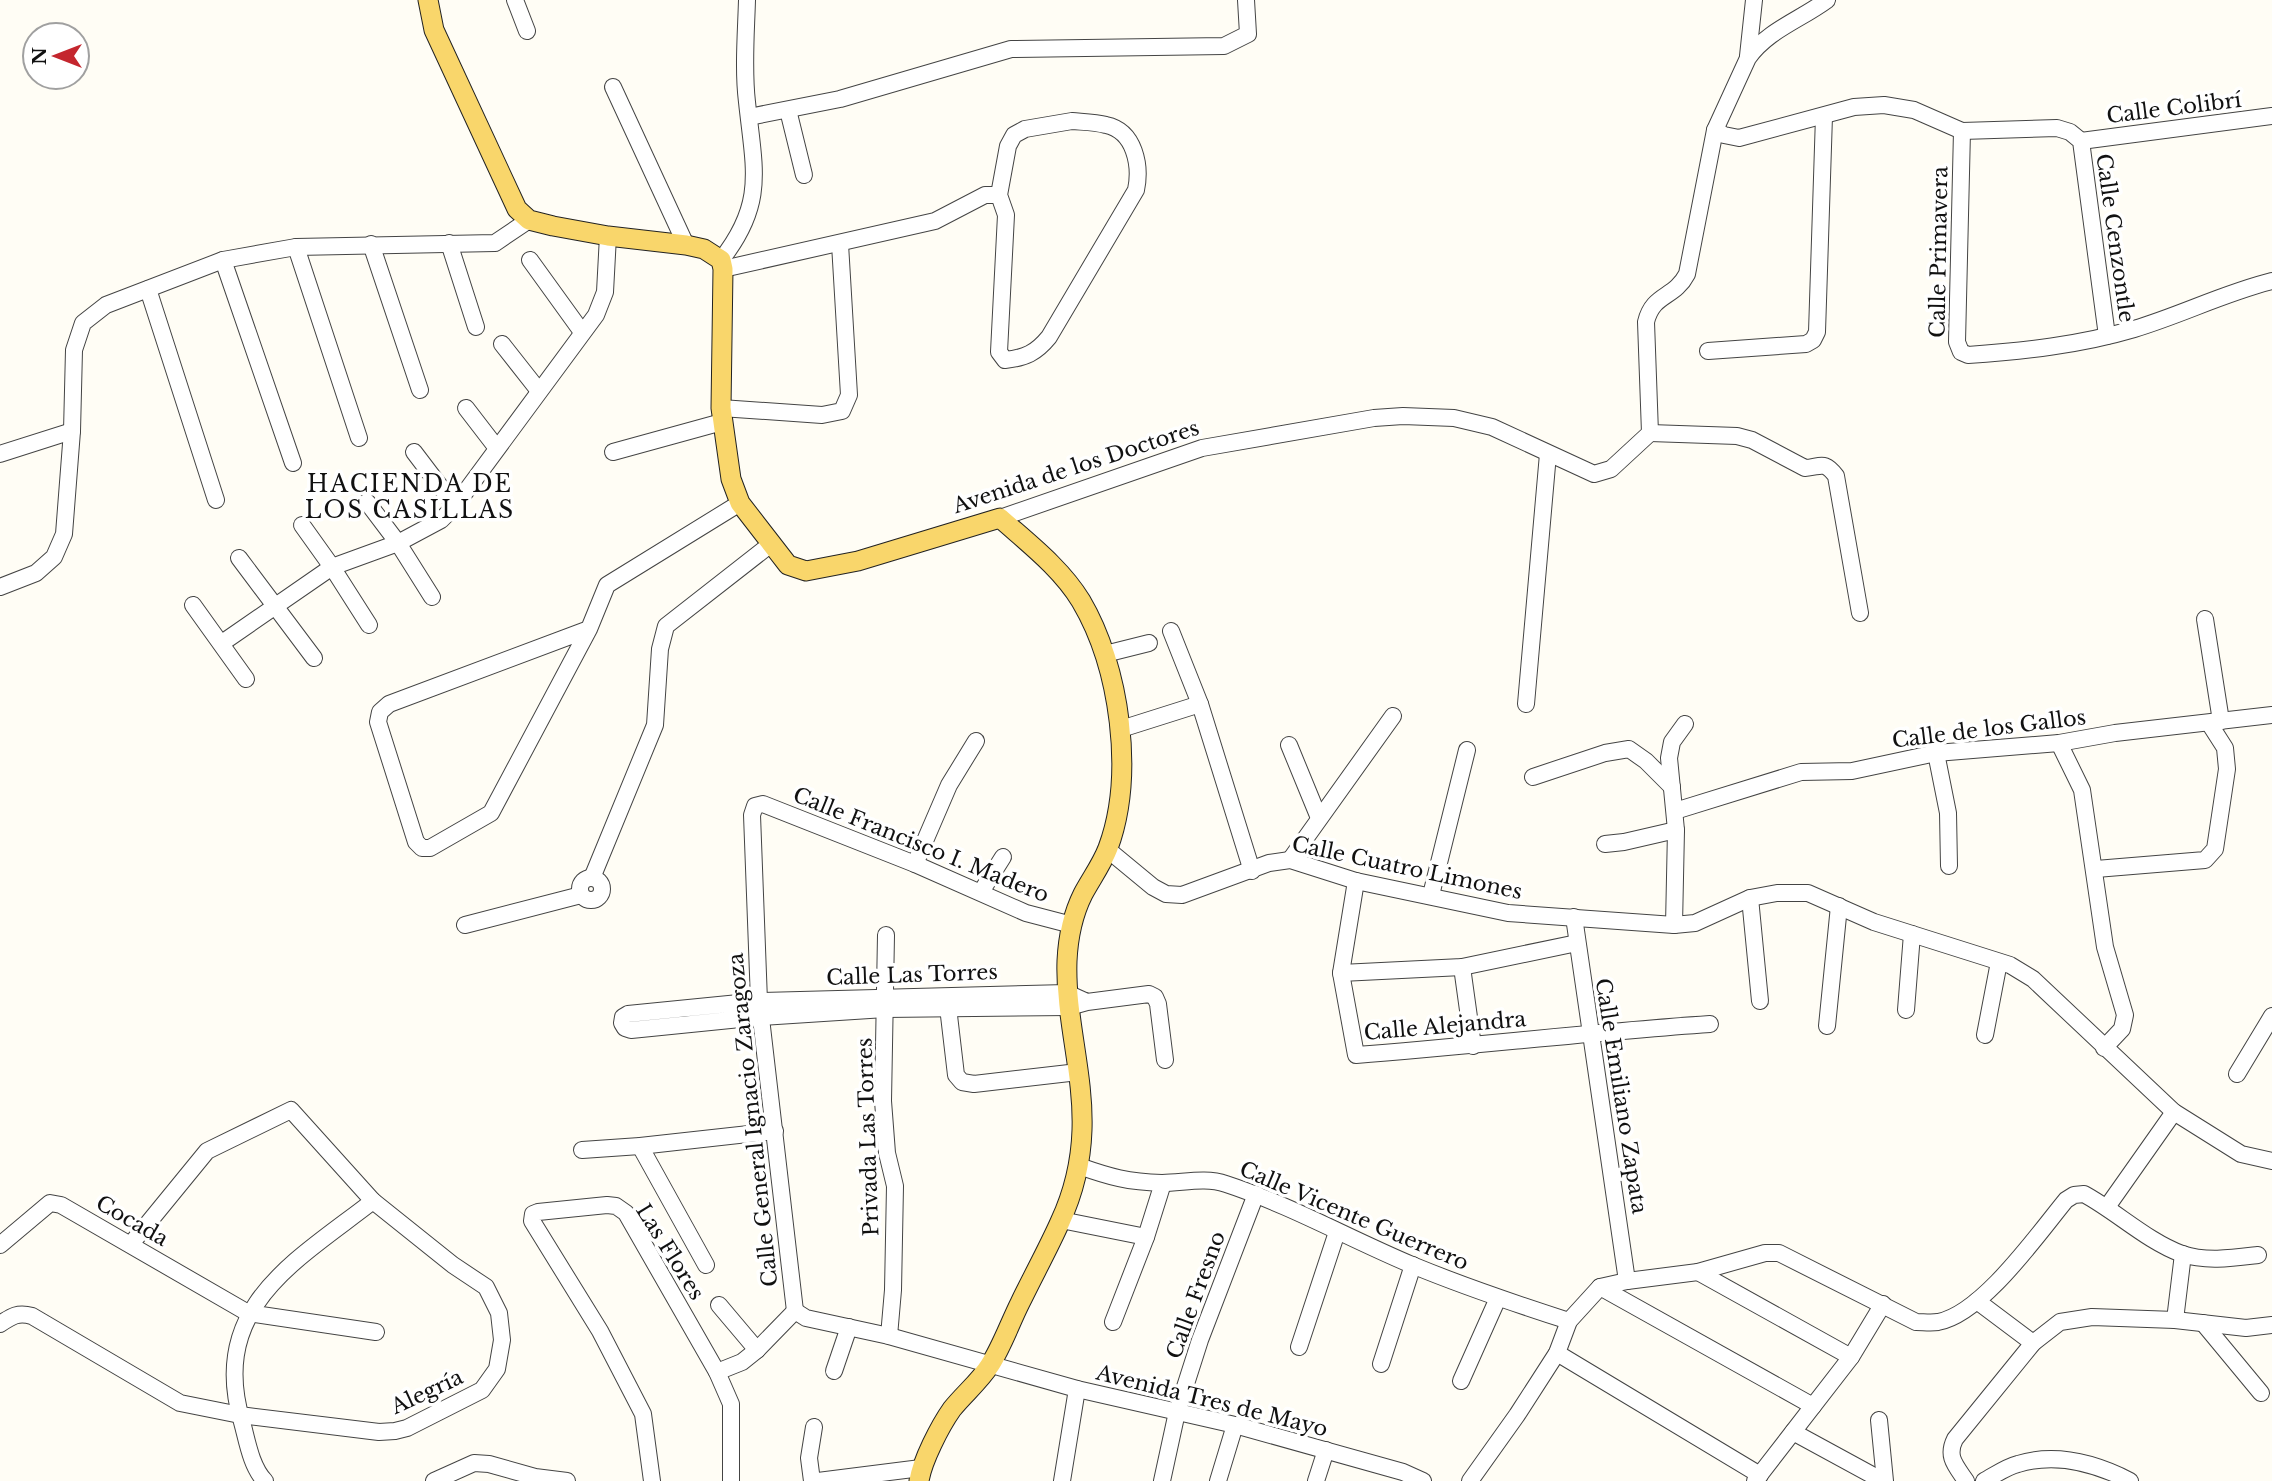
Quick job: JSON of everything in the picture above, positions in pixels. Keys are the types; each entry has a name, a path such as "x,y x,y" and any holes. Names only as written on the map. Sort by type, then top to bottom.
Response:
{"main road":[{"path":"428,0 434,30 517,209 528,220 608,236 705,249 722,265"},
{"name":"Avenida de los Doctores","path":"722,265 721,415 731,480 740,503 788,565 806,571 858,561 1000,518"},
{"path":"920,1475 951,1411 990,1366 1061,1220 1079,1166 1083,1129 1074,1001 1067,959 1072,925 1082,897 1107,849 1120,795 1121,729 1116,695 1094,626 1080,600 1061,574 1000,518"}],"street":[{"path":"515,0 527,31"},
{"path":"722,265 739,237 750,208 755,169 745,65 747,0"},
{"path":"750,117 840,99 1012,49 1224,46 1248,34 1246,0"},
{"path":"1748,58 1754,0"},
{"path":"1828,0 1761,42 1748,58 1715,130 1688,274 1672,293 1656,301 1649,309 1646,322 1650,433 1737,436 1752,440 1805,468 1823,465 1830,468 1836,476 1860,613"},
{"path":"613,87 685,245"},
{"name":"Calle Cenzontle","path":"1715,130 1739,138 1854,107 1884,104 1914,110 1962,131 2057,128 2070,132 2081,141 2106,336 2135,329 2236,290 2272,281"},
{"path":"788,110 804,175"},
{"path":"1708,351 1806,344 1814,340 1818,332 1824,116"},
{"name":"Calle Colibrí","path":"2081,141 2272,116"},
{"path":"1072,121 1108,125 1120,131 1131,145 1137,162 1139,177 1136,190 1049,337 1039,350 1021,358 1005,359 999,352 1006,215 999,195 1009,146 1014,135 1025,129 1072,121"},
{"name":"Calle Primavera","path":"1962,131 1957,342 1961,352 1968,355 2037,350 2106,336"},
{"path":"722,265 840,244 935,221 985,195 999,195"},
{"path":"0,587 36,573 54,556 64,534 72,431 74,350 83,323 106,305 223,260 296,247 495,243 528,220"},
{"path":"222,643 332,567 398,543 442,520 596,315 605,292 608,236"},
{"path":"449,243 476,327"},
{"path":"370,244 420,390"},
{"path":"613,452 721,415 822,415 842,411 849,395 840,244"},
{"path":"296,247 359,438"},
{"path":"223,260 293,463"},
{"path":"530,260 582,332"},
{"path":"148,289 216,500"},
{"path":"502,344 539,391"},
{"path":"466,408 496,447"},
{"name":"Avenida de los Doctores","path":"1000,518 1202,448 1374,418 1454,418 1492,427 1594,474 1611,470 1650,433"},
{"path":"0,454 72,431"},
{"path":"414,452 455,506"},
{"path":"1526,704 1548,454"},
{"path":"367,502 398,543 432,597"},
{"path":"589,629 389,704 380,712 378,722 416,842 422,848 430,848 491,813 589,629 607,585 740,503"},
{"path":"302,525 369,625"},
{"path":"465,925 581,895 592,900 601,892 601,886 592,878 655,725 660,649 666,626 771,544"},
{"path":"239,558 314,658"},
{"path":"193,605 246,679"},
{"path":"2096,869 2205,860 2215,849 2227,769 2225,748 2216,722 2205,619"},
{"path":"1171,631 1200,704 1252,871"},
{"path":"1105,654 1149,643"},
{"path":"1121,729 1200,704"},
{"name":"Calle de los Gallos","path":"1675,811 1801,772 1852,771 1936,753 2059,743 2115,733 2272,715"},
{"path":"1290,860 1393,716"},
{"path":"1674,925 1676,830 1669,758 1672,743 1685,723"},
{"path":"915,864 948,785 976,741"},
{"path":"2059,743 2082,790 2096,869 2105,947 2125,1015 2122,1029 2104,1048"},
{"path":"1289,745 1319,818"},
{"path":"1533,777 1605,753 1629,749 1646,761 1672,787"},
{"path":"1431,895 1467,750"},
{"path":"1936,753 1948,813 1950,866"},
{"name":"Calle Francisco I. Madero","path":"755,806 763,804 915,864 1026,913 1072,925"},
{"name":"Calle General Ignacio Zaragoza","path":"755,806 752,815 759,1009 795,1311 806,1318 889,1336 990,1366"},
{"path":"1605,844 1676,830"},
{"name":"Calle Cuatro Limones","path":"1107,849 1153,887 1166,894 1182,895 1269,863 1290,860 1356,881 1508,913 1674,925 1695,923 1750,898 1777,893 1808,893 1874,922 2010,965 2033,979 2174,1112 2241,1154 2272,1161"},
{"path":"981,892 1003,857"},
{"name":"Calle Alejandra","path":"1356,881 1341,973 1356,1055 1473,1046 1589,1032 1710,1024"},
{"path":"1750,898 1760,1001"},
{"path":"1827,1026 1839,906"},
{"name":"Calle Emiliano Zapata","path":"1574,918 1627,1281"},
{"path":"1906,1010 1912,934"},
{"name":"Privada Las Torres","path":"886,935 883,1101 887,1153 895,1186 893,1290 889,1336"},
{"path":"1341,973 1462,967 1577,943"},
{"path":"1985,1035 1999,962"},
{"path":"1462,967 1473,1046"},
{"path":"1074,1001 1149,994 1158,1004 1165,1060"},
{"name":"Calle Las Torres","path":"884,1003 948,1007 1074,1001"},
{"name":"Calle Las Torres","path":"759,1009 884,1003 1074,1001"},
{"path":"948,1007 956,1075 962,1082 974,1084 1078,1072"},
{"path":"759,1009 631,1030 625,1028 622,1023 623,1017 628,1014 759,1009"},
{"path":"2236,1074 2272,1016"},
{"name":"Alegría","path":"0,1324 21,1313 32,1316 180,1402 240,1415 379,1432 394,1432 407,1428 482,1390 497,1368 502,1340 499,1313 486,1287 453,1265 373,1201 291,1110 207,1151 131,1244"},
{"path":"2107,1207 2174,1112"},
{"path":"582,1150 775,1131"},
{"path":"640,1146 706,1265"},
{"name":"Calle Vicente Guerrero","path":"1079,1166 1118,1180 1163,1183 1221,1182 1256,1194 1413,1265 1498,1298 1569,1321"},
{"path":"1113,1322 1146,1237 1163,1183"},
{"name":"Calle Fresno","path":"1162,1481 1177,1412 1199,1340 1256,1194"},
{"path":"1469,1481 1517,1415 1557,1353 1569,1321 1600,1287 1698,1272 1765,1253 1779,1253 1916,1322 1937,1322 1954,1316 1976,1301 2006,1272 2066,1199 2084,1194 2155,1240 2183,1254 2223,1259 2258,1255"},
{"path":"265,1481 253,1459 233,1378 238,1342 248,1313 281,1273 373,1201"},
{"name":"Cocada","path":"0,1245 50,1203 61,1205 248,1313"},
{"name":"Las Flores","path":"652,1481 643,1414 600,1331 532,1221 533,1214 607,1205 616,1206 626,1213 717,1372 731,1404 730,1481"},
{"path":"1061,1220 1146,1237"},
{"path":"1299,1347 1337,1232"},
{"path":"2175,1320 2183,1254"},
{"path":"1381,1364 1413,1265"},
{"path":"1698,1272 1851,1357"},
{"path":"1600,1287 1813,1406"},
{"path":"1461,1381 1498,1298"},
{"path":"1976,1301 2032,1343"},
{"path":"1557,1353 1757,1478 1851,1357 1883,1304"},
{"path":"719,1305 757,1350"},
{"path":"717,1372 742,1362 795,1311"},
{"path":"248,1313 376,1332"},
{"path":"1966,1481 1951,1460 1950,1448 1955,1439 2032,1343 2060,1322 2081,1319 2175,1320 2246,1328 2272,1325"},
{"path":"2203,1323 2262,1393"},
{"path":"834,1371 849,1327"},
{"name":"Avenida Tres de Mayo","path":"990,1366 1077,1389 1235,1424 1423,1481"},
{"path":"1062,1481 1077,1389"},
{"path":"1879,1420 1884,1481"},
{"path":"1218,1481 1235,1424"},
{"path":"812,1481 809,1458 814,1427"},
{"path":"1793,1432 1884,1481"},
{"path":"1316,1481 1326,1450"},
{"path":"1984,1481 2016,1464 2040,1458 2076,1460 2104,1468 2130,1481"},
{"path":"434,1481 474,1463 489,1464 535,1477 568,1481"},
{"path":"818,1481 920,1475"}],"district":[{"name":"HACIENDA DE LOS CASILLAS","path":"410,497"}]}
